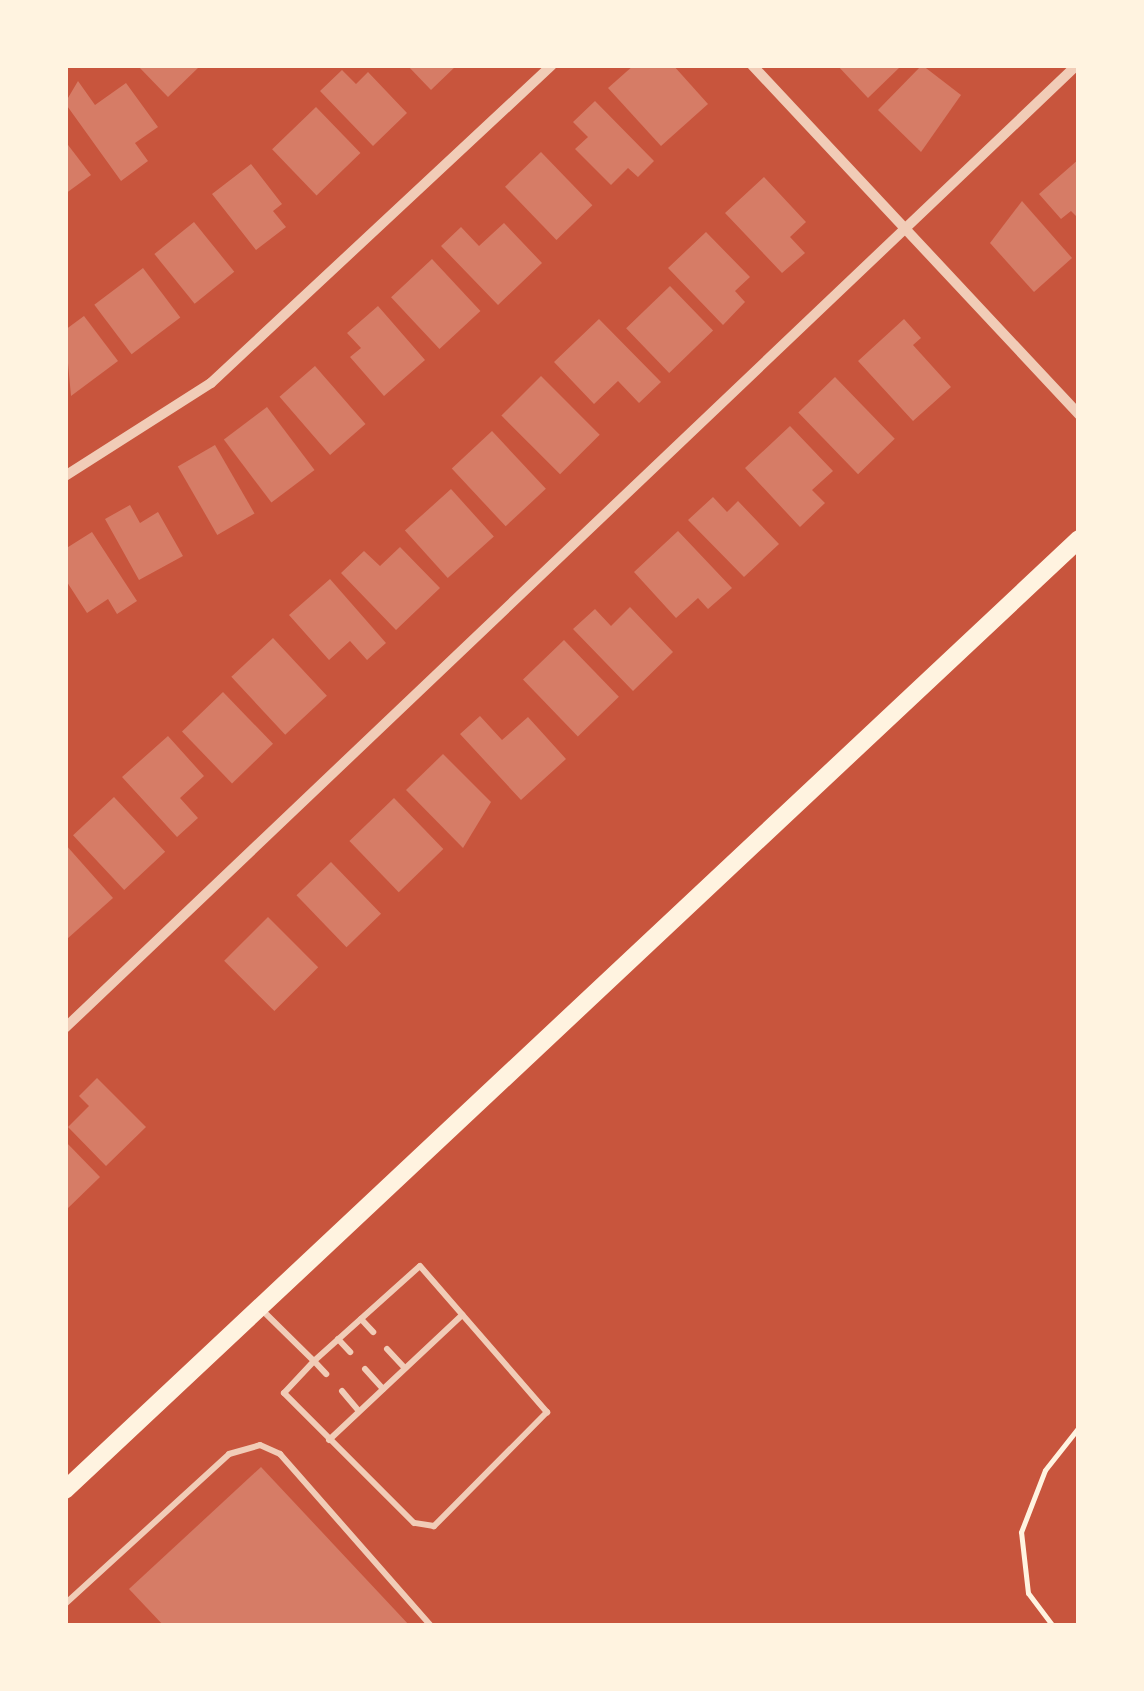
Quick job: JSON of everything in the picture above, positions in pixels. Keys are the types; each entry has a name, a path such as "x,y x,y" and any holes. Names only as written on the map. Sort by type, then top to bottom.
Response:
{"main road":[{"path":"65,1490 1079,539"}],"street":[{"path":"65,476 211,383 552,65"},
{"path":"752,65 1079,415"},
{"path":"65,1028 1077,65"}],"lane":[{"path":"420,1266 547,1412 434,1526 414,1523 284,1392 314,1361 420,1266"},
{"path":"260,1307 326,1374"},
{"path":"329,1440 462,1315"},
{"path":"361,1319 373,1332"},
{"path":"338,1339 350,1352"},
{"path":"387,1350 405,1368"},
{"path":"365,1369 383,1389"},
{"path":"342,1392 358,1411"},
{"path":"65,1604 229,1454 260,1445 280,1454 431,1626"}],"path":[{"path":"1053,1626 1028,1592 1021,1532 1045,1470 1079,1427"}],"building":[{"path":"137,65 201,65 168,97"},
{"path":"407,65 457,65 431,90"},
{"path":"634,65 673,65 708,104 661,146 608,88"},
{"path":"837,65 902,65 868,98"},
{"path":"922,65 961,95 921,152 878,110"},
{"path":"342,70 356,84 368,72 407,113 373,146 320,91"},
{"path":"78,81 95,105 126,83 158,127 135,143 148,161 121,181 65,103"},
{"path":"595,101 654,161 638,177 628,168 611,185 575,149 588,137 573,122"},
{"path":"316,107 360,153 317,195 272,149"},
{"path":"65,141 91,175 65,194"},
{"path":"541,152 592,205 556,240 505,187"},
{"path":"1079,159 1079,219 1071,211 1061,219 1039,194"},
{"path":"251,164 282,204 273,211 286,227 256,250 212,194"},
{"path":"764,177 806,222 790,237 805,253 782,273 725,213"},
{"path":"1022,201 1072,258 1034,292 990,243"},
{"path":"194,222 234,272 195,304 154,254"},
{"path":"504,223 542,263 498,305 441,246 461,227 479,246"},
{"path":"706,232 750,277 735,291 745,302 723,325 668,268"},
{"path":"432,259 480,311 439,349 391,297"},
{"path":"143,268 180,318 132,354 94,305"},
{"path":"670,286 713,331 669,373 626,328"},
{"path":"378,306 425,360 384,396 350,357 361,348 347,333"},
{"path":"84,316 118,361 71,396 65,330"},
{"path":"599,319 661,382 639,403 618,381 594,404 554,362"},
{"path":"904,319 921,338 913,345 951,387 913,421 858,361"},
{"path":"315,366 366,424 330,455 280,397"},
{"path":"541,376 600,435 560,474 501,416"},
{"path":"835,377 895,439 858,474 798,412"},
{"path":"267,407 315,470 271,503 224,439"},
{"path":"790,426 833,471 812,490 825,503 800,527 745,468"},
{"path":"492,431 546,489 506,526 452,469"},
{"path":"215,445 255,513 217,535 178,466"},
{"path":"451,489 494,537 448,578 405,530"},
{"path":"713,497 727,512 738,501 779,544 744,577 688,520"},
{"path":"130,505 140,523 158,512 183,556 139,580 105,519"},
{"path":"678,531 732,588 708,609 698,598 676,618 634,572"},
{"path":"92,532 137,601 117,614 108,599 87,613 65,579 65,549"},
{"path":"400,547 440,588 396,630 341,573 364,551 380,566"},
{"path":"330,579 386,643 367,660 350,641 329,660 289,615"},
{"path":"630,607 673,652 633,691 573,629 595,609 611,626"},
{"path":"273,638 327,696 285,735 231,677"},
{"path":"564,640 619,697 578,736 523,680"},
{"path":"223,692 273,744 232,783 182,732"},
{"path":"480,716 502,740 528,717 566,759 521,800 460,734"},
{"path":"168,736 204,776 180,798 198,818 177,837 122,777"},
{"path":"443,754 491,802 463,848 406,790"},
{"path":"114,797 165,852 124,890 73,835"},
{"path":"394,798 443,849 399,892 349,841"},
{"path":"65,844 113,898 67,939 65,937"},
{"path":"331,862 381,914 346,947 296,895"},
{"path":"268,917 318,967 274,1011 224,961"},
{"path":"97,1078 146,1127 106,1166 68,1127 89,1106 79,1096"},
{"path":"65,1141 100,1177 65,1211"},
{"path":"261,1467 410,1626 164,1626 129,1589"}]}
